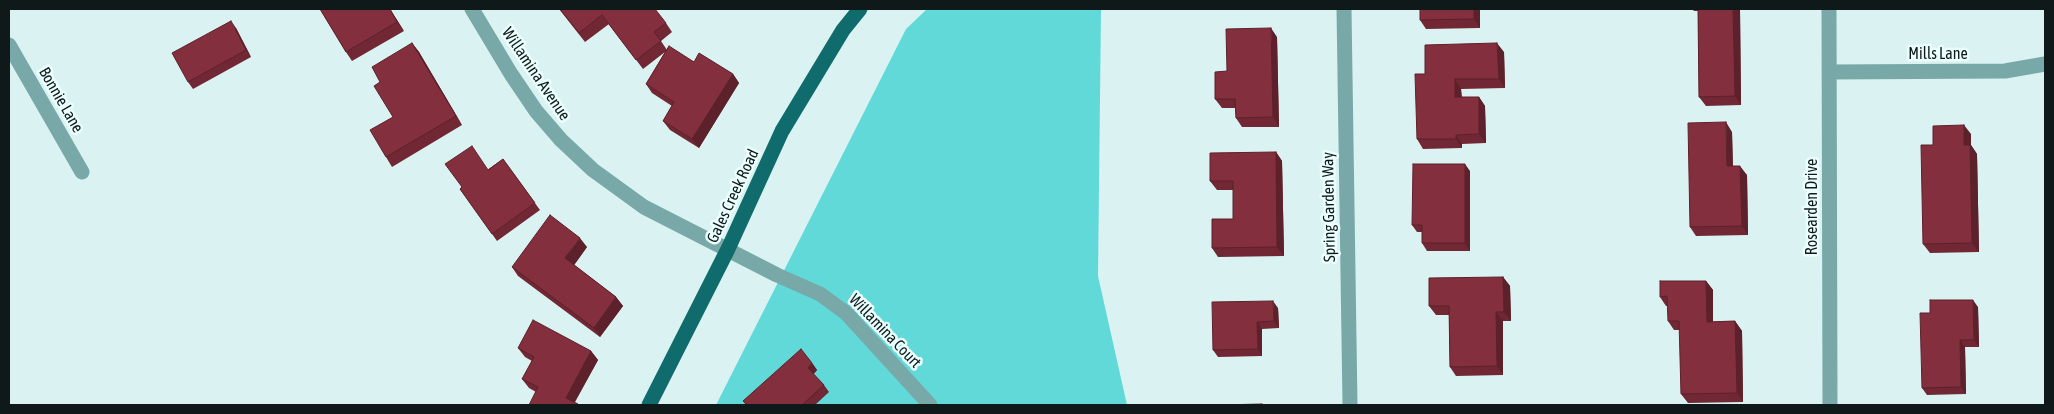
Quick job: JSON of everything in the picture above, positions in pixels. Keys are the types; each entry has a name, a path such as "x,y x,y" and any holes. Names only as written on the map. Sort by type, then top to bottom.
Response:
{"main road":[{"name":"Gales Creek Road","path":"649,405 728,249 782,131 833,45 860,9"}],"street":[{"name":"Willamina Avenue","path":"472,9 511,74 536,111 593,170 644,207 728,249"},
{"name":"Spring Garden Way","path":"1344,9 1350,405"},
{"name":"Rosearden Drive","path":"1829,9 1830,405"},
{"name":"Bonnie Lane","path":"9,45 82,172"},
{"name":"Mills Lane","path":"1829,72 2005,71 2045,64"},
{"name":"Willamina Court","path":"728,249 820,294 839,308 875,343 930,405"}],"shaded area":[{"path":"927,9 1101,9 1098,276 1127,405 716,405 906,29"}],"building":[{"path":"320,9 390,9 397,22 346,52"},
{"path":"560,9 655,9 666,23 654,32 661,41 636,60 602,15 579,33"},
{"path":"1420,9 1474,9 1474,19 1420,20"},
{"path":"1698,9 1733,9 1735,96 1699,97"},
{"path":"231,21 246,50 188,82 172,53"},
{"path":"1271,28 1273,117 1236,118 1235,99 1215,99 1215,72 1227,71 1226,29"},
{"path":"412,43 456,116 386,157 370,130 393,117 374,86 380,82 372,67"},
{"path":"1497,43 1499,79 1455,79 1455,97 1479,97 1479,134 1456,135 1456,139 1417,139 1415,74 1425,74 1425,45"},
{"path":"669,46 694,62 699,53 733,74 692,139 663,121 674,102 646,84"},
{"path":"1726,122 1727,166 1740,166 1742,226 1690,227 1688,123"},
{"path":"1964,125 1964,145 1970,145 1972,243 1923,244 1921,145 1933,145 1933,126"},
{"path":"472,146 488,170 503,159 535,203 492,234 445,164"},
{"path":"1276,152 1277,247 1212,248 1212,219 1233,219 1233,181 1210,181 1210,153"},
{"path":"1413,164 1465,164 1465,243 1422,243 1422,225 1412,225"},
{"path":"550,215 580,238 565,258 616,297 594,328 512,267"},
{"path":"1503,277 1504,312 1496,312 1497,366 1450,367 1449,306 1429,306 1429,278"},
{"path":"1660,281 1706,281 1707,322 1735,321 1737,393 1681,394 1679,321 1668,321 1667,296 1660,297"},
{"path":"1930,300 1973,300 1974,340 1960,340 1961,387 1922,388 1920,313 1930,313"},
{"path":"1273,301 1274,321 1257,322 1258,349 1213,350 1212,302"},
{"path":"533,320 591,351 566,398 577,405 529,405 538,387 522,379 534,357 518,348"},
{"path":"801,349 812,363 808,368 824,385 802,405 747,405 743,401"},
{"path":"1262,404 1262,405 1219,405"}]}
